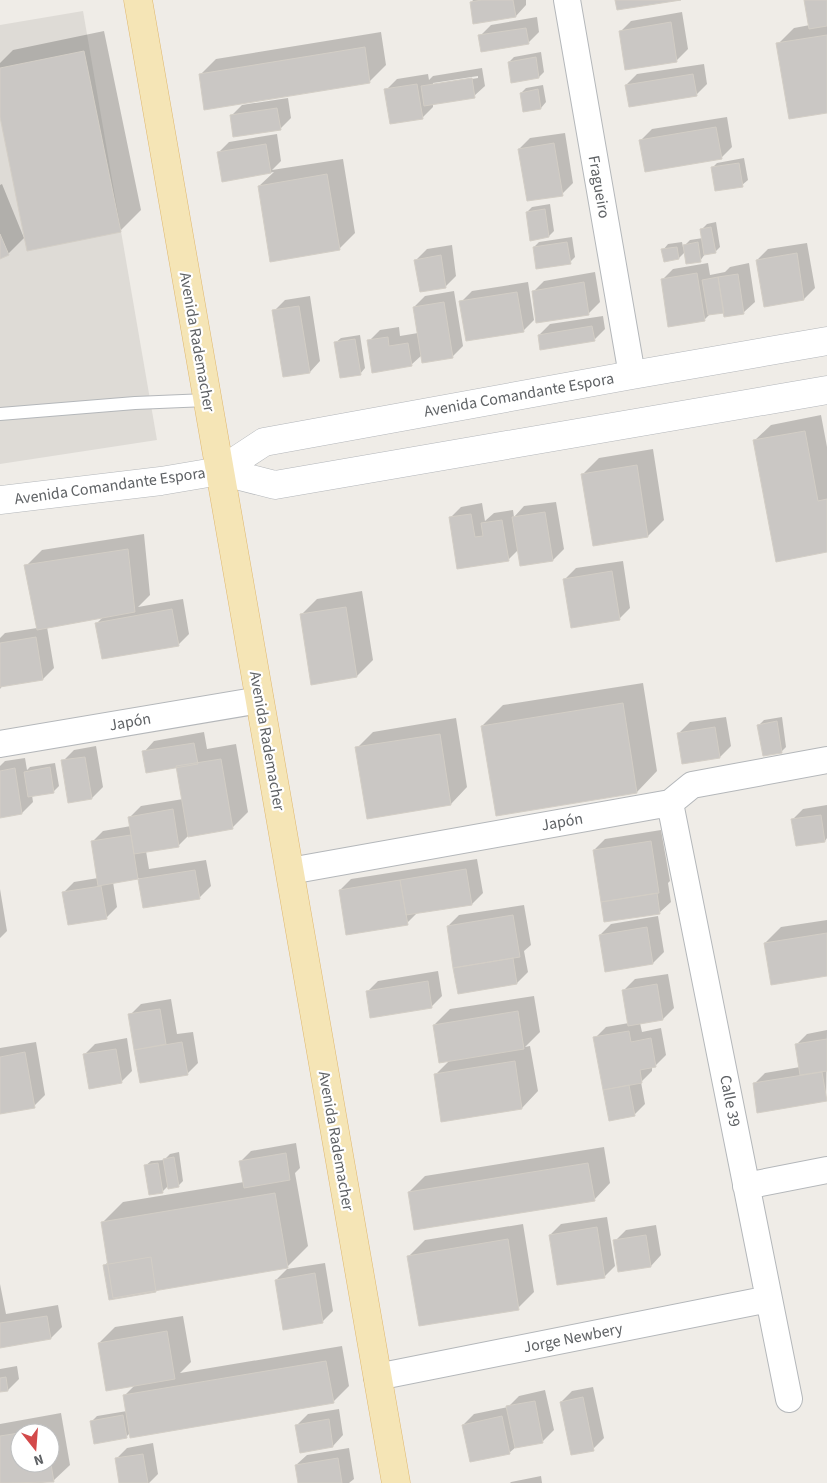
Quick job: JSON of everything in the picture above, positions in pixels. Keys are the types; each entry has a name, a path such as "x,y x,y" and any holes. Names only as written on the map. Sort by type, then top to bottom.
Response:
{"main road":[{"name":"Avenida Rademacher","path":"138,0 396,1483"},
{"name":"Avenida Comandante Espora","path":"0,500 161,481 220,471 264,442 827,341"},
{"name":"Avenida Comandante Espora","path":"220,471 275,485 827,390"}],"street":[{"name":"Fragueiro","path":"567,0 632,375"},
{"name":"Japón","path":"0,744 260,700"},
{"path":"670,803 692,784 827,760"},
{"name":"Japón","path":"290,871 670,803"},
{"name":"Calle 39","path":"670,803 789,1399"},
{"path":"746,1186 827,1170"},
{"name":"Jorge Newbery","path":"377,1377 768,1299"}],"lane":[{"path":"0,414 135,403 208,400"}],"shaded area":[{"path":"83,11 157,440 0,464 0,25"}],"building":[{"path":"513,0 516,17 473,24 470,2"},
{"path":"615,0 681,0 617,10"},
{"path":"804,0 827,0 827,26 809,29"},
{"path":"671,22 677,62 625,70 619,31"},
{"path":"526,28 529,44 481,52 478,35"},
{"path":"827,35 827,113 789,119 776,43"},
{"path":"365,47 370,83 204,110 199,74"},
{"path":"84,51 121,232 27,251 0,117 0,68"},
{"path":"536,57 539,78 511,83 508,62"},
{"path":"693,74 697,96 629,107 625,85"},
{"path":"472,78 475,98 424,106 421,86"},
{"path":"417,84 423,119 390,124 384,89"},
{"path":"538,89 541,109 523,112 520,93"},
{"path":"277,108 281,130 233,137 230,115"},
{"path":"716,127 722,159 645,172 639,140"},
{"path":"554,143 563,196 527,201 518,149"},
{"path":"266,144 271,173 222,182 217,152"},
{"path":"739,163 743,187 715,191 711,167"},
{"path":"327,174 340,250 270,262 258,186"},
{"path":"545,209 549,237 530,241 526,212"},
{"path":"711,227 716,253 704,255 700,229"},
{"path":"0,234 9,255 0,259"},
{"path":"567,242 571,264 536,269 533,247"},
{"path":"698,242 701,262 686,264 683,245"},
{"path":"677,247 679,259 664,262 661,249"},
{"path":"797,253 804,300 764,307 756,260"},
{"path":"441,255 446,288 420,292 414,260"},
{"path":"697,273 705,321 668,327 661,279"},
{"path":"738,274 744,314 724,317 718,277"},
{"path":"718,277 724,313 708,315 702,280"},
{"path":"584,282 589,315 536,323 532,291"},
{"path":"517,292 524,332 466,341 459,301"},
{"path":"444,302 453,358 422,363 413,307"},
{"path":"299,306 310,373 283,377 272,310"},
{"path":"592,326 595,341 540,350 538,335"},
{"path":"388,337 389,346 408,343 412,366 372,373 367,340"},
{"path":"355,339 361,375 340,378 334,342"},
{"path":"805,431 818,501 827,499 827,552 776,562 753,440"},
{"path":"637,465 648,537 593,546 581,474"},
{"path":"545,512 553,561 520,566 512,517"},
{"path":"471,514 475,537 483,536 481,523 502,520 509,561 457,569 449,517"},
{"path":"128,549 135,612 37,630 24,565"},
{"path":"612,571 620,620 571,628 563,579"},
{"path":"346,607 357,677 311,685 300,614"},
{"path":"172,609 179,646 102,659 95,623"},
{"path":"36,637 43,680 0,687 0,643"},
{"path":"623,703 637,793 496,816 481,726"},
{"path":"777,721 782,753 763,756 757,725"},
{"path":"715,727 720,758 682,764 677,733"},
{"path":"440,734 451,805 367,819 355,747"},
{"path":"194,743 198,764 146,773 142,751"},
{"path":"85,757 92,799 68,803 61,760"},
{"path":"221,759 233,829 188,837 176,766"},
{"path":"50,767 54,793 28,797 24,772"},
{"path":"15,768 22,814 0,818 0,771"},
{"path":"173,809 179,847 134,854 128,817"},
{"path":"821,815 825,842 796,846 791,819"},
{"path":"131,835 138,879 98,886 91,841"},
{"path":"651,841 659,893 601,902 593,850"},
{"path":"466,869 472,905 406,915 400,880"},
{"path":"195,870 200,899 143,908 138,879"},
{"path":"400,880 408,925 346,935 339,890"},
{"path":"101,886 107,919 68,925 62,892"},
{"path":"657,893 660,914 604,922 601,902"},
{"path":"513,915 520,957 453,968 447,926"},
{"path":"647,927 653,964 605,972 599,935"},
{"path":"827,933 827,976 771,985 764,943"},
{"path":"513,958 517,984 458,994 453,968"},
{"path":"428,981 432,1008 370,1018 366,991"},
{"path":"657,984 663,1020 628,1026 622,990"},
{"path":"160,1009 166,1044 134,1050 128,1014"},
{"path":"518,1011 524,1049 439,1063 433,1025"},
{"path":"629,1031 631,1042 651,1038 656,1067 640,1070 642,1083 603,1090 593,1037"},
{"path":"827,1039 827,1071 800,1075 795,1044"},
{"path":"182,1042 188,1075 140,1083 134,1050"},
{"path":"116,1049 122,1083 89,1089 83,1054"},
{"path":"25,1052 35,1108 0,1114 0,1057"},
{"path":"515,1061 522,1109 441,1122 434,1074"},
{"path":"822,1072 827,1101 757,1113 753,1083"},
{"path":"629,1085 635,1116 609,1121 603,1090"},
{"path":"286,1153 290,1180 244,1188 239,1161"},
{"path":"174,1157 179,1187 168,1189 163,1159"},
{"path":"158,1163 163,1193 149,1195 144,1165"},
{"path":"588,1163 595,1201 414,1230 408,1192"},
{"path":"275,1193 288,1268 113,1298 101,1222"},
{"path":"597,1227 605,1278 557,1285 549,1235"},
{"path":"646,1235 651,1267 618,1272 613,1240"},
{"path":"508,1239 519,1310 419,1326 407,1256"},
{"path":"151,1257 156,1292 109,1300 103,1265"},
{"path":"315,1273 323,1323 283,1330 275,1280"},
{"path":"47,1316 51,1339 0,1348 0,1323"},
{"path":"167,1331 175,1379 106,1391 98,1343"},
{"path":"326,1361 334,1403 130,1438 123,1395"},
{"path":"6,1377 8,1391 0,1392 0,1378"},
{"path":"583,1397 594,1451 571,1455 560,1402"},
{"path":"535,1401 543,1443 515,1448 506,1406"},
{"path":"123,1415 127,1438 94,1444 90,1421"},
{"path":"502,1416 510,1454 470,1462 462,1425"},
{"path":"329,1419 333,1447 300,1453 295,1425"},
{"path":"10,1434 10,1473 52,1473 54,1482 0,1483 0,1436"},
{"path":"143,1454 148,1483 119,1483 115,1458"},
{"path":"338,1458 342,1483 298,1483 295,1465"}]}
